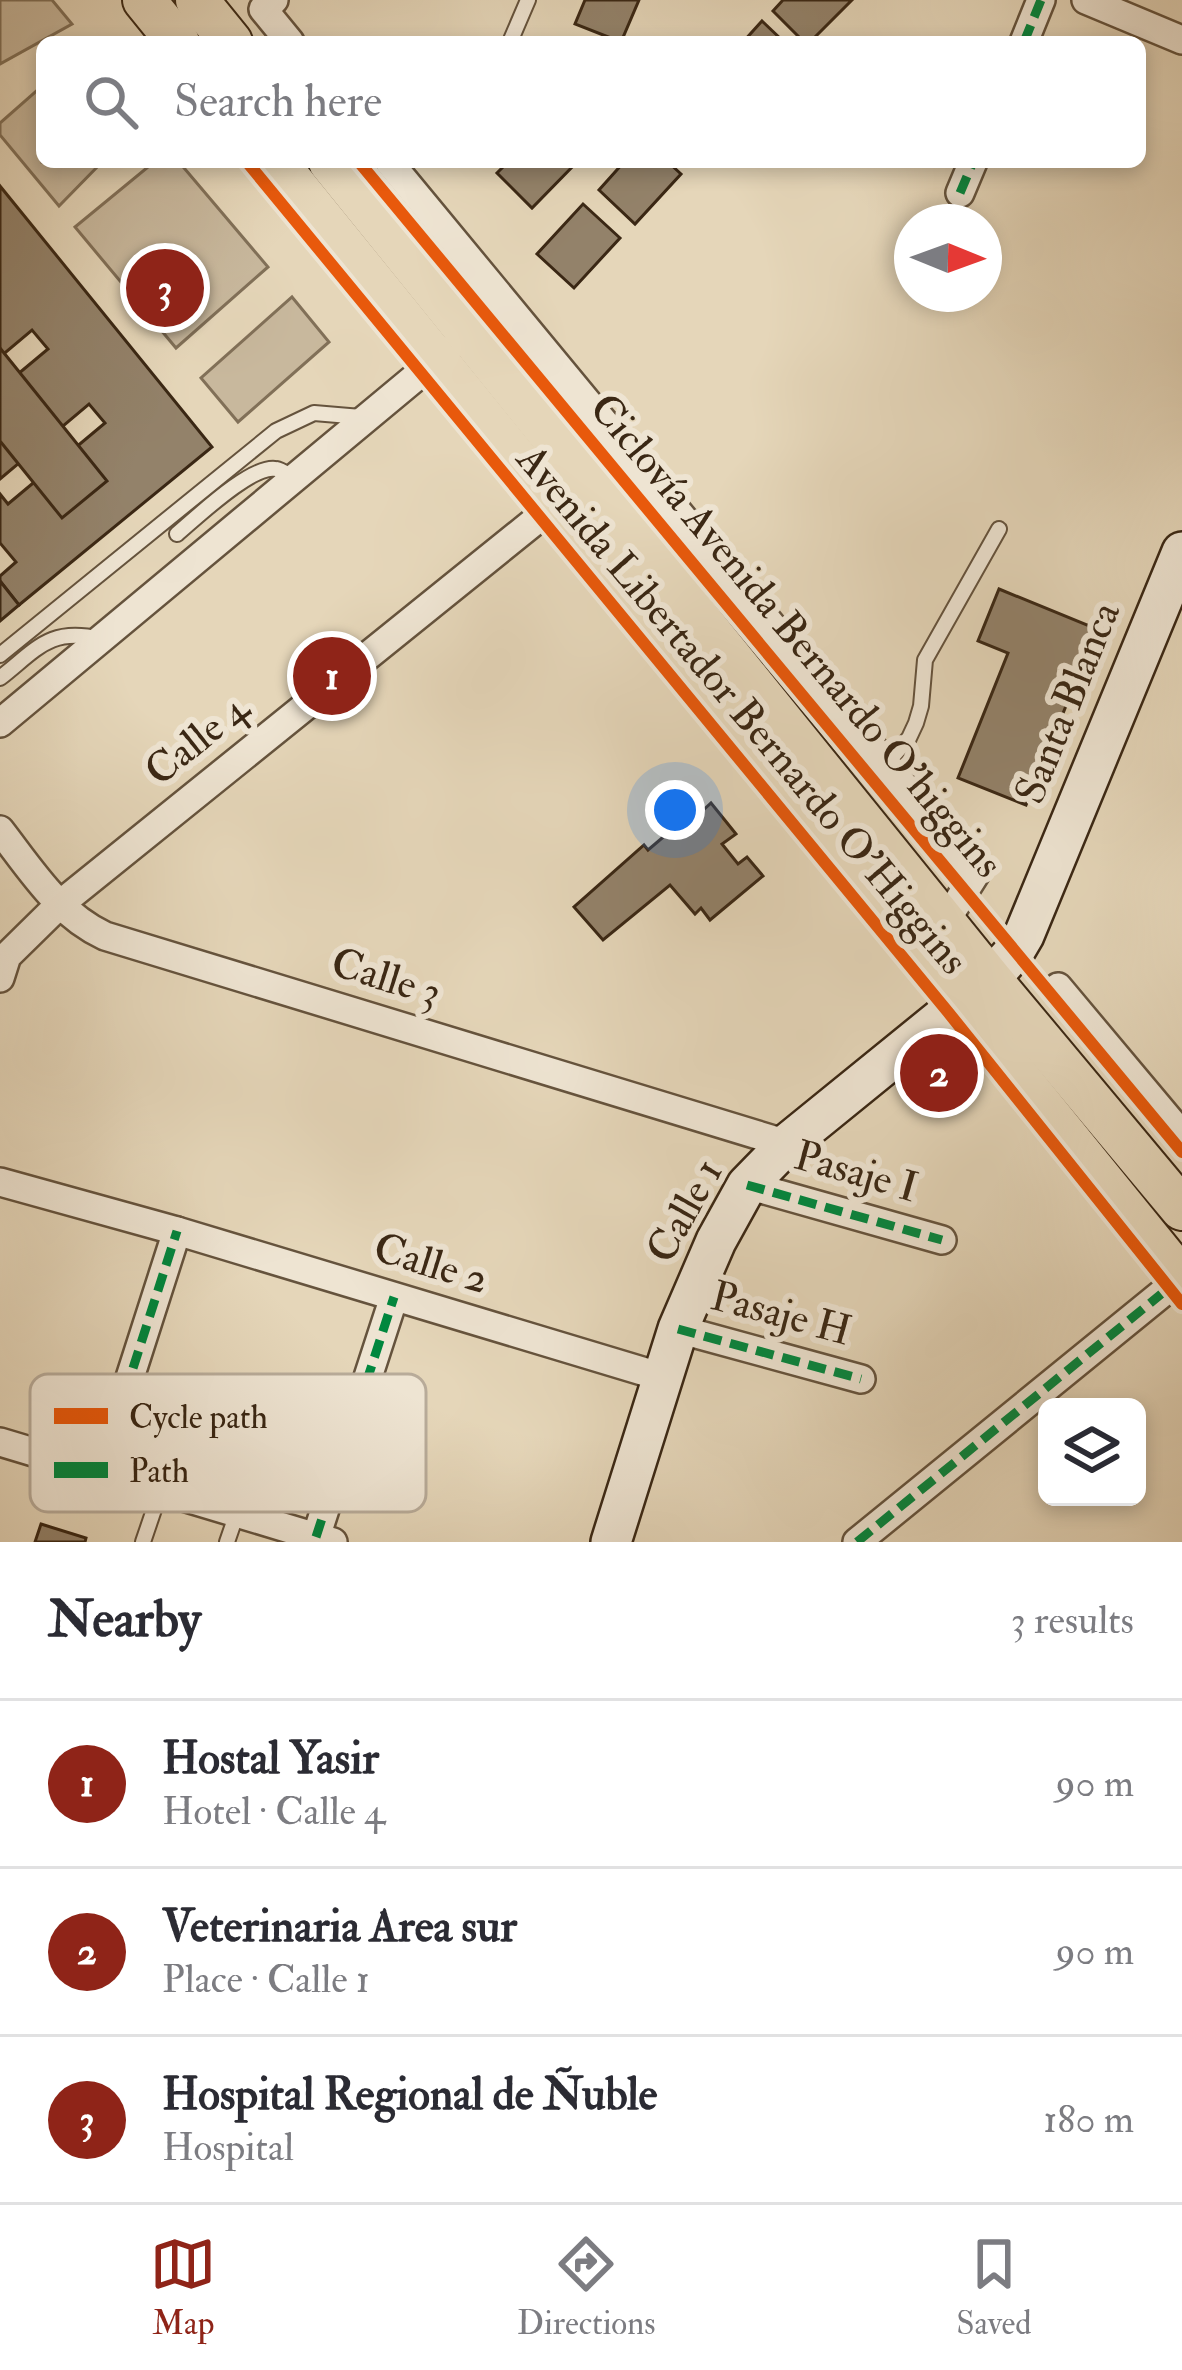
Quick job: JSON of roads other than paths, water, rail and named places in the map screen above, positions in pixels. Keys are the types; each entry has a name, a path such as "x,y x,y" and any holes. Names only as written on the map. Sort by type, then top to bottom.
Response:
{"main road":[{"path":"183,12 221,36"},
{"name":"Avenida Libertador Bernardo O'Higgins","path":"282,168 452,346 945,922 974,991 1073,1077 1182,1209"},
{"name":"Avenida Libertador Bernardo O'Higgins","path":"334,168 556,505 974,991 1181,1278"}],"street":[{"path":"1026,36 1041,0"},
{"path":"1086,0 1182,40"},
{"path":"268,4 287,36"},
{"name":"Avenida Libertador Bernardo O'Higgins","path":"394,168 976,873 945,922"},
{"path":"960,193 970,168"},
{"path":"0,723 452,346"},
{"name":"Calle 4","path":"0,977 7,956 58,905 556,505"},
{"name":"Santa Blanca","path":"974,991 1014,952 1024,934 1182,552"},
{"name":"Calle 3","path":"0,830 58,905 105,936 787,1144"},
{"path":"1058,987 1182,1135"},
{"name":"Calle 1","path":"611,1542 679,1329 707,1260 747,1185 787,1144 974,991"},
{"path":"1073,1077 1120,1060"},
{"name":"Calle 2","path":"0,1182 662,1377"},
{"name":"Pasaje I","path":"747,1185 942,1240"},
{"path":"131,1374 176,1231"},
{"path":"857,1542 1181,1278"},
{"path":"372,1374 394,1297"},
{"name":"Pasaje H","path":"679,1329 861,1379"},
{"path":"0,1442 30,1451"},
{"path":"234,1512 325,1540"}],"lane":[{"path":"513,36 529,0"},
{"path":"0,655 276,431 314,412 367,417"},
{"path":"176,534 261,470 274,468 293,478"},
{"path":"886,764 916,723 925,660 999,529"},
{"path":"0,678 64,634 100,639"},
{"path":"143,1542 153,1512"},
{"path":"227,1542 237,1513"}],"place":[{"name":"Hospital Regional de Ñuble","path":"165,288"},
{"name":"Hostal Yasir","path":"332,676"},
{"name":"Veterinaria Area sur","path":"939,1073"}]}
